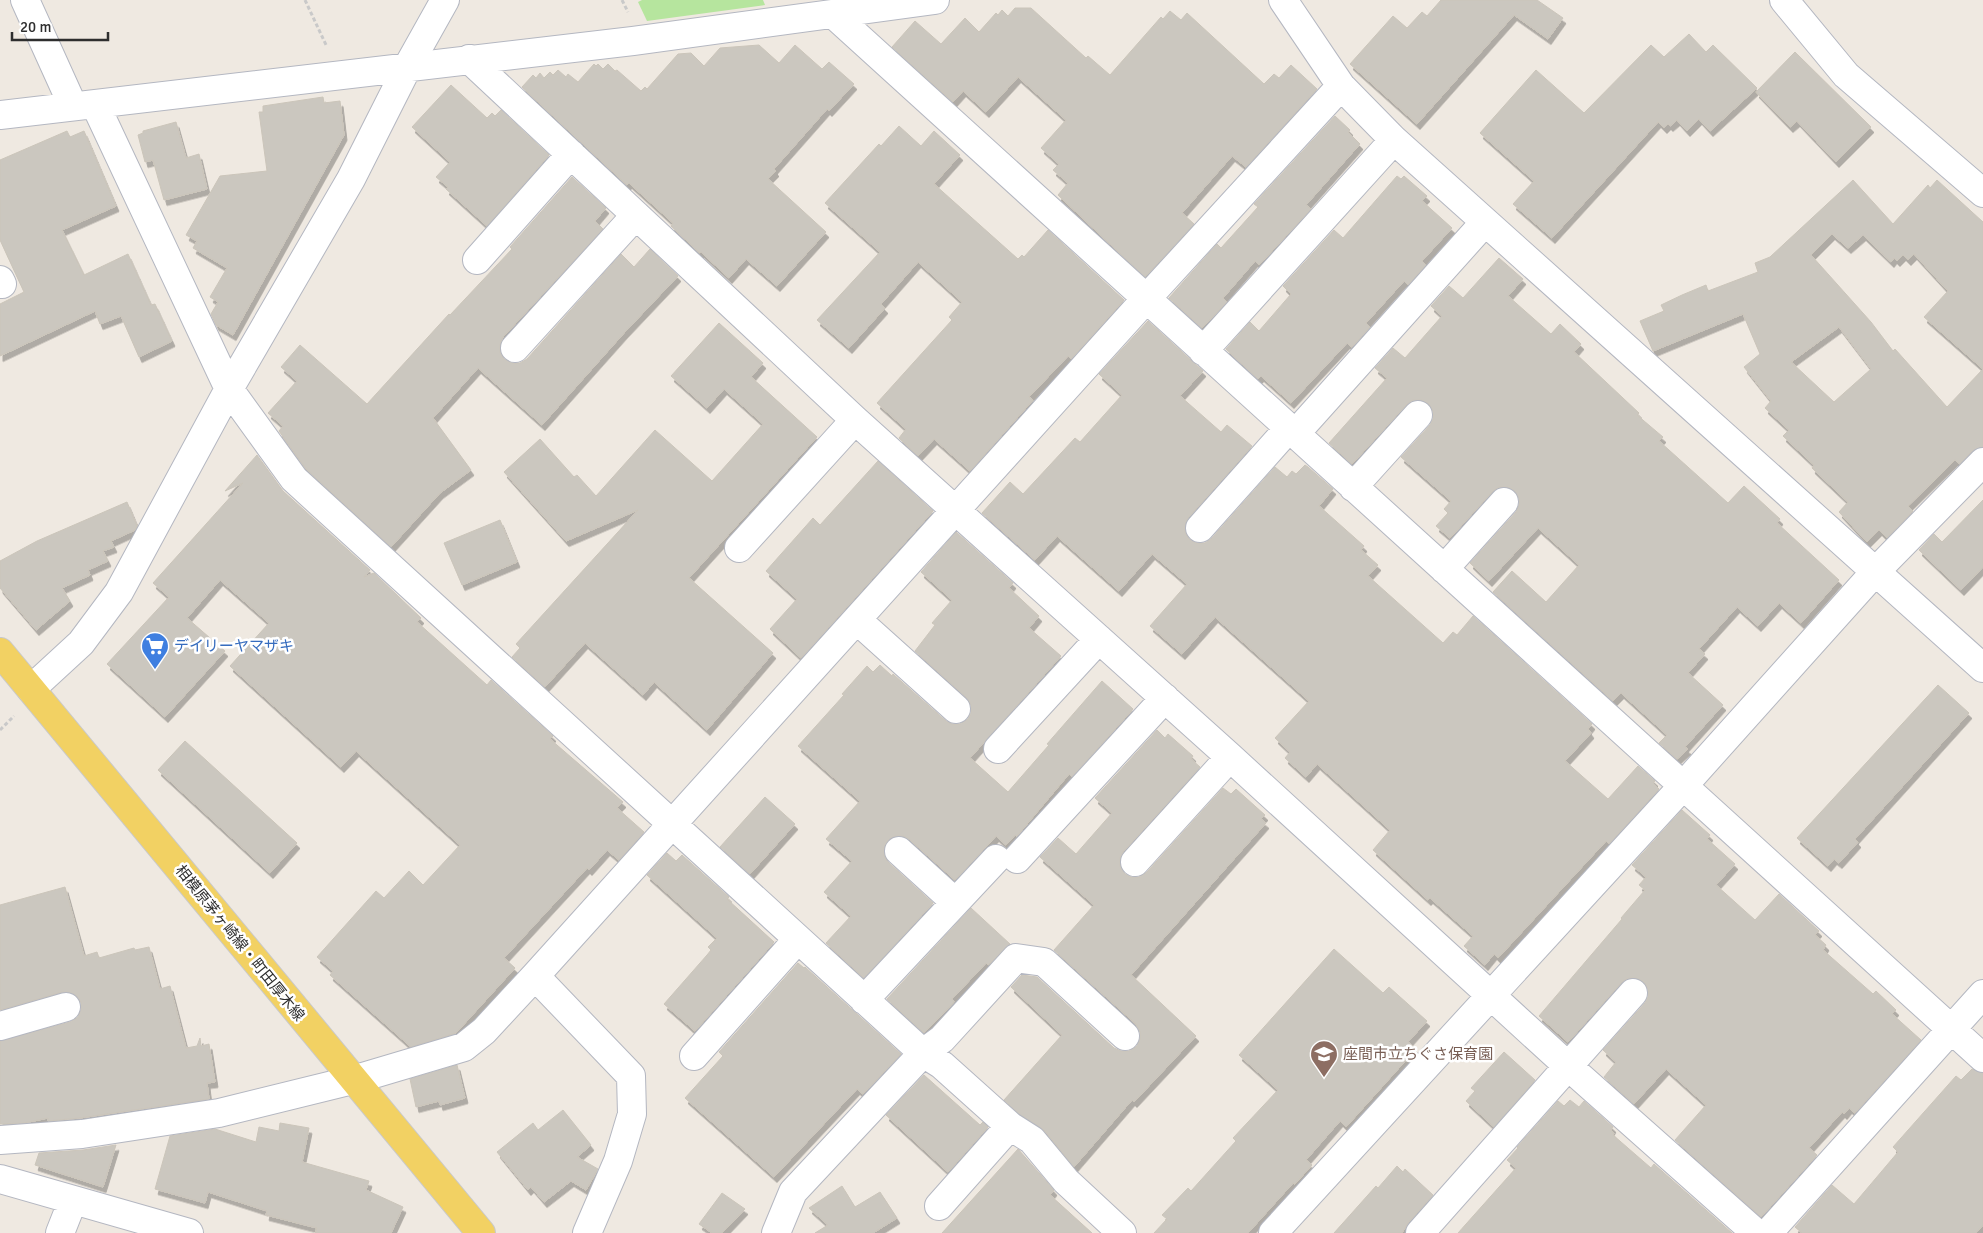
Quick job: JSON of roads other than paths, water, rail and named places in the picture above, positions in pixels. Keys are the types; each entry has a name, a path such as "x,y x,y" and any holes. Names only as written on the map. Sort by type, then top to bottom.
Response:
{"main road":[{"name":"相模原茅ヶ崎線・町田厚木線","path":"0,652 25,700 353,1080 481,1233"}],"street":[{"path":"25,0 84,105 229,390 294,479 922,1053 942,1065 1010,1126 1032,1140 1066,1181 1122,1233"},
{"path":"25,700 81,643 119,592 229,390 351,179 408,66 445,0"},
{"path":"0,115 633,41 935,0"},
{"path":"1283,0 1341,86 1394,140 1983,668"},
{"path":"1785,0 1846,75 1983,193"},
{"path":"833,14 1983,1058"},
{"path":"469,59 855,420 1756,1233"},
{"path":"0,1140 82,1134 219,1113 353,1080 464,1047 484,1031 535,976 1146,299 1341,86"},
{"path":"1203,351 1394,140"},
{"path":"476,260 571,154"},
{"path":"515,348 636,215"},
{"path":"1200,528 1485,222"},
{"path":"1353,487 1418,415"},
{"path":"739,548 855,420"},
{"path":"1273,1233 1683,786 1875,572 1983,462"},
{"path":"1444,569 1504,502"},
{"path":"856,620 956,709"},
{"path":"998,749 1099,639"},
{"path":"864,1000 955,902 1006,859 1165,698"},
{"path":"1135,862 1230,757"},
{"path":"899,851 955,902"},
{"path":"694,1056 798,939"},
{"path":"776,1233 793,1192 922,1053 942,1039 1016,958 1044,962 1126,1036"},
{"path":"535,976 631,1076 632,1114 618,1161 587,1233"},
{"path":"1420,1233 1633,993"},
{"path":"1768,1233 1983,994"},
{"path":"0,1026 66,1007"},
{"path":"939,1206 1010,1126"},
{"path":"0,1179 190,1233"},
{"path":"60,1233 73,1200"}],"place":[{"name":"デイリーヤマザキ","path":"155,670"},
{"name":"座間市立ちぐさ保育園","path":"1324,1078"}]}
